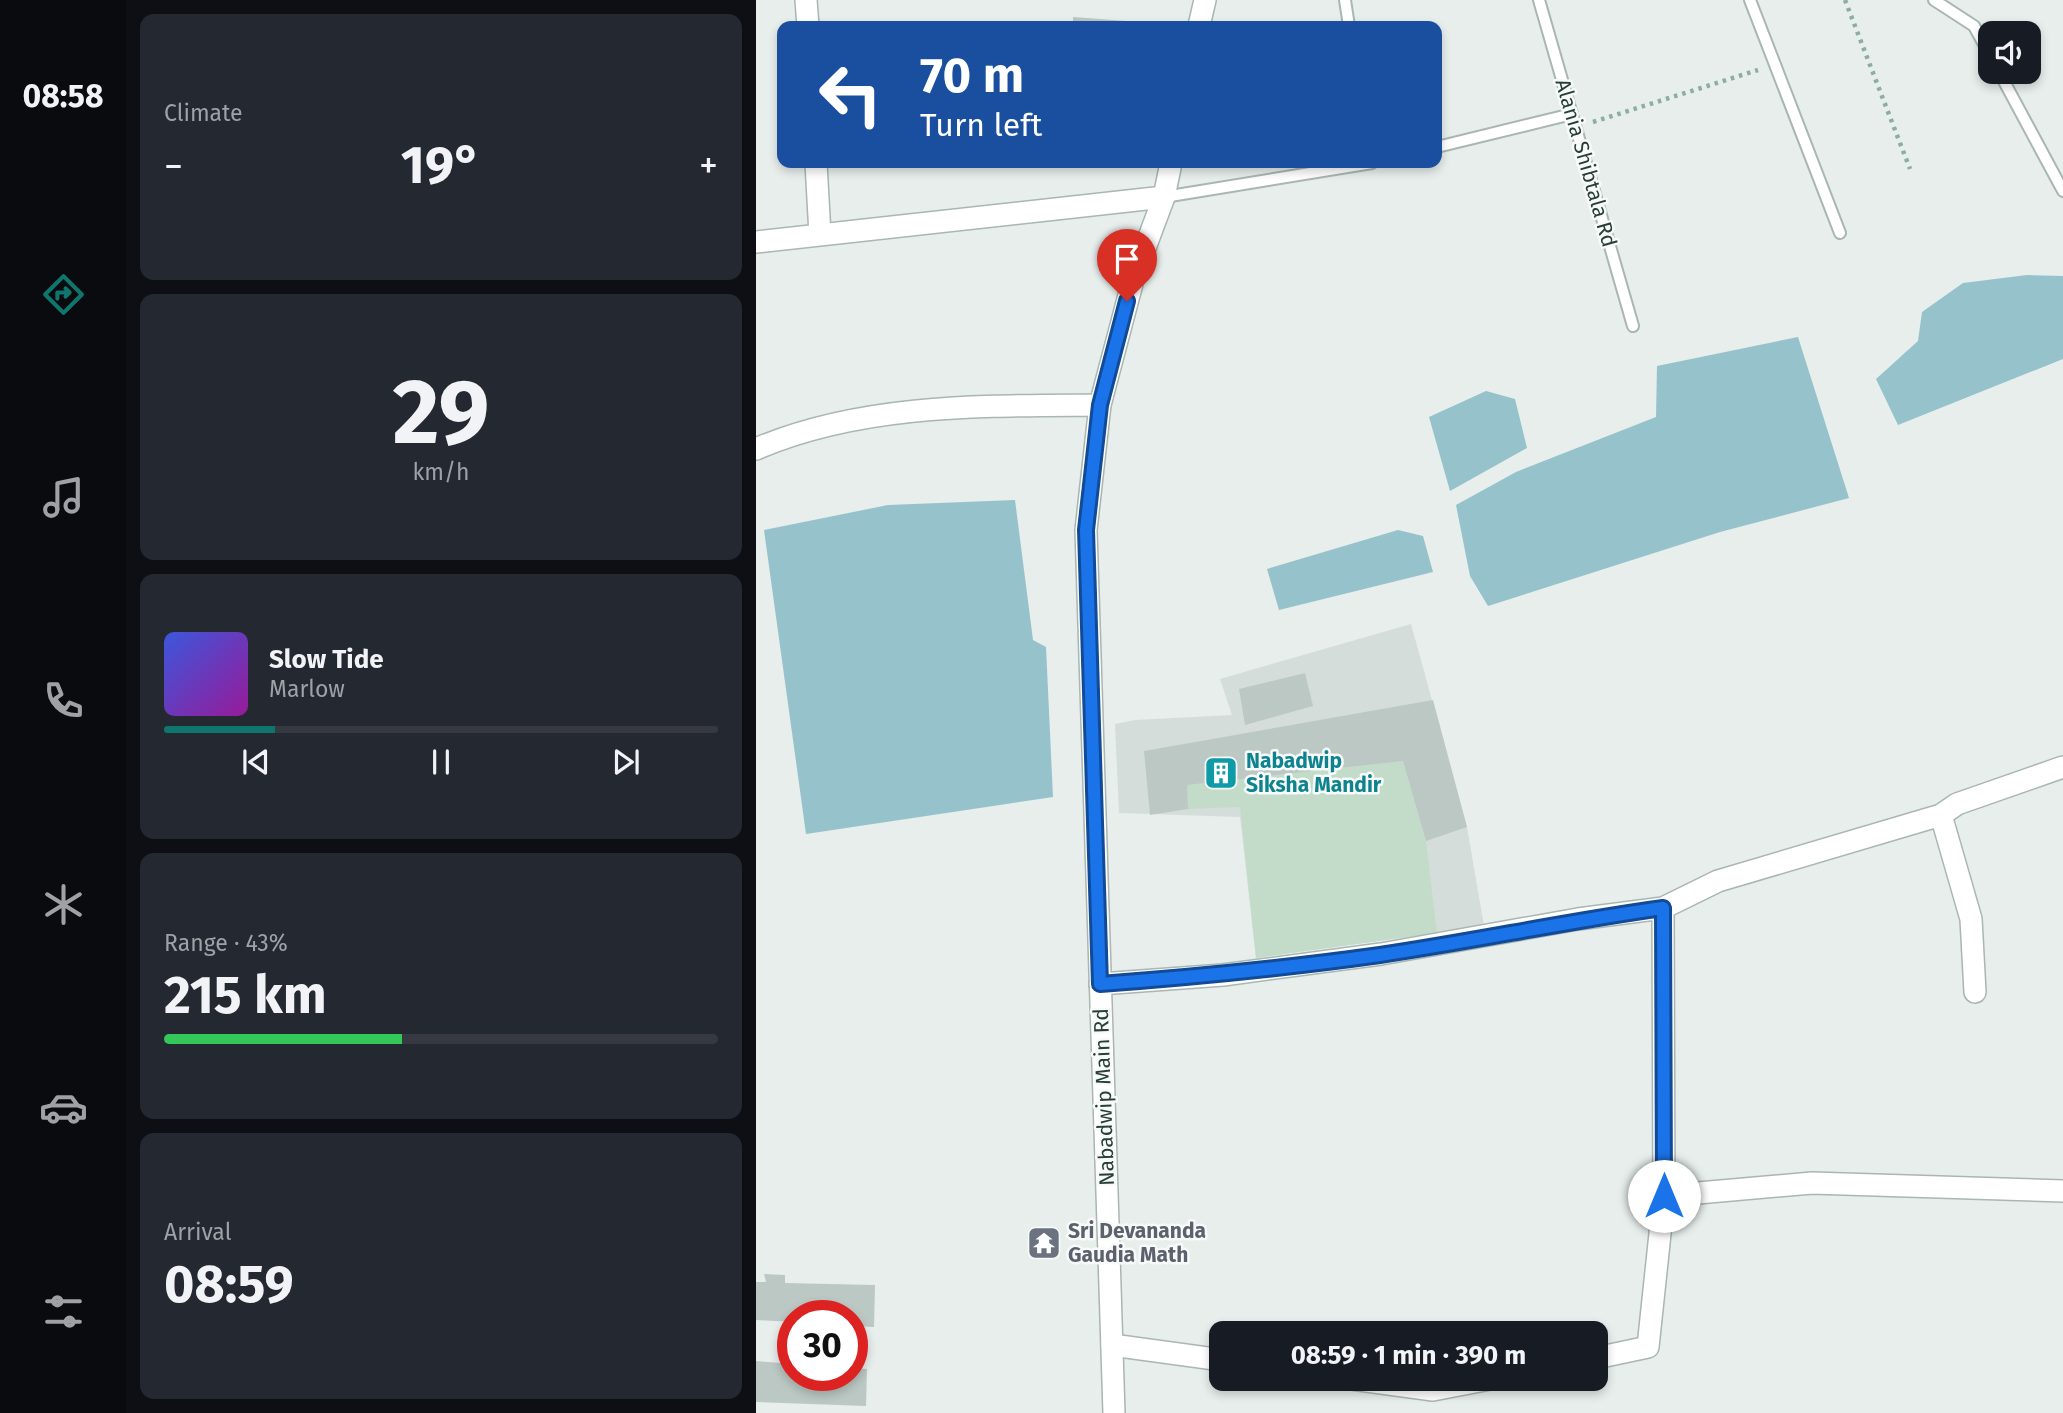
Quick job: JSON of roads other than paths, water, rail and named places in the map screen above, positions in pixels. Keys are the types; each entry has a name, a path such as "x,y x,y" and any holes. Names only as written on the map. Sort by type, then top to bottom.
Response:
{"street":[{"path":"806,0 808,21"},
{"path":"1200,21 1205,0"},
{"path":"816,168 820,235"},
{"name":"Nabadwip Main Rd","path":"1114,1413 1086,530 1100,405 1133,280 1164,197 1170,168"},
{"path":"756,243 1164,197"},
{"path":"756,449 813,428 889,414 1000,406 1100,405"},
{"path":"1100,984 1223,975 1381,954 1578,919 1663,908 1718,881 1941,815 1957,804 2063,766"},
{"path":"1941,815 1971,919 1975,992"},
{"path":"1608,1355 1648,1347 1664,1196 1663,908"},
{"path":"1664,1196 1812,1183 2063,1191"},
{"path":"1112,1345 1209,1358"}],"lane":[{"path":"1345,0 1348,21"},
{"name":"Alania Shibtala Rd","path":"1539,0 1633,326"},
{"path":"1750,0 1840,233"},
{"path":"1934,0 1974,26 1978,33"},
{"path":"2005,84 2063,191"},
{"path":"1442,146 1572,114"},
{"path":"1164,197 1341,168"}],"water":[{"path":"2027,275 2063,276 2063,359 1898,425 1876,379 1918,341 1922,312 1963,283"},
{"path":"1798,337 1849,498 1720,532 1488,606 1470,576 1456,505 1516,472 1656,417 1657,366"},
{"path":"1486,391 1515,399 1527,448 1450,491 1429,417"},
{"path":"1015,500 1033,640 1046,647 1053,797 806,834 764,530 888,505"},
{"path":"1398,530 1423,536 1433,572 1279,610 1267,569"}],"place":[{"name":"Nabadwip Siksha Mandir","path":"1221,773"},
{"name":"Sri Devananda Gaudia Math","path":"1044,1243"}]}
